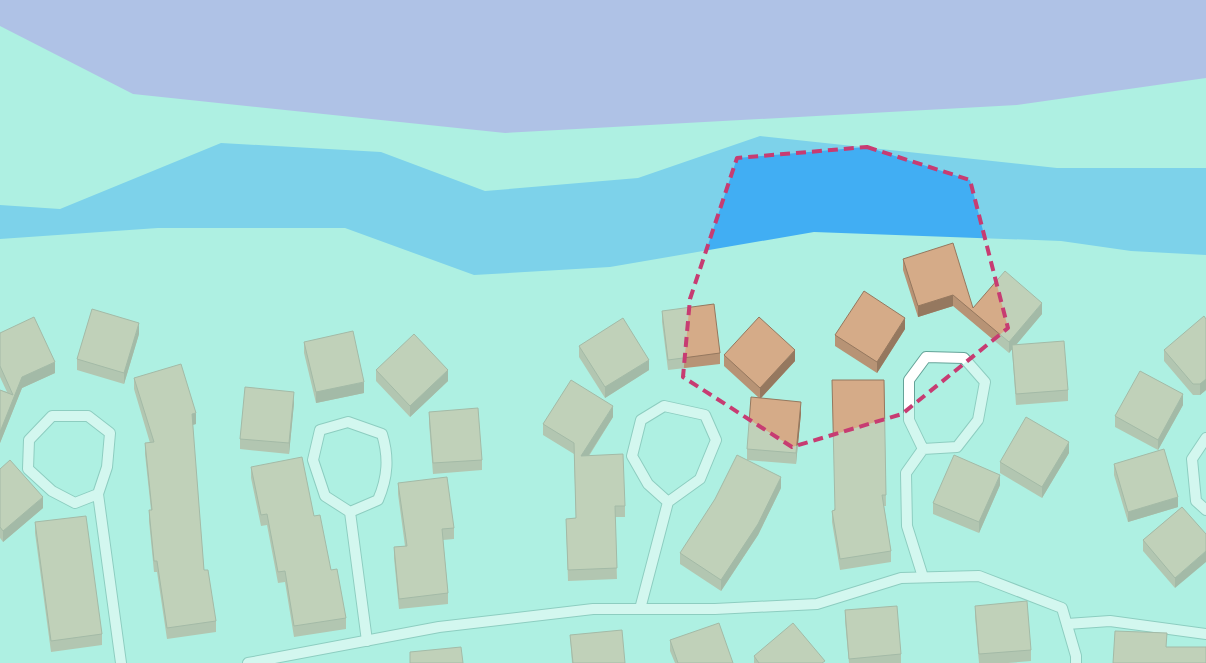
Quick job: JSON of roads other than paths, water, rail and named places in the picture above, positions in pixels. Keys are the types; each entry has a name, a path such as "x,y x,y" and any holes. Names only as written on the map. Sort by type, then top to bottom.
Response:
{"lane":[{"path":"926,356 964,358 984,382 978,420 958,447 923,449 909,420 909,380 926,356"},
{"path":"640,610 668,502 700,479 716,440 704,415 664,406 641,420 632,456 648,484 668,502"},
{"path":"98,494 74,503 52,491 28,469 29,440 52,416 88,416 110,433 107,467 98,494 121,663"},
{"path":"350,512 378,500 385,484 388,453 382,434 348,422 320,430 313,460 326,496 350,512 367,641"},
{"path":"1206,438 1192,459 1196,501 1206,510"},
{"path":"923,449 906,473 907,526 923,577"},
{"path":"248,663 439,627 583,610 714,610 817,604 901,578 980,576 1062,608 1076,656 1076,663"},
{"path":"1067,624 1110,621 1206,634"}],"water":[{"path":"760,136 1057,168 1206,168 1206,255 1131,251 1061,241 814,232 610,267 474,275 345,228 158,228 0,239 0,205 60,209 221,143 381,152 485,191 638,178"}]}
